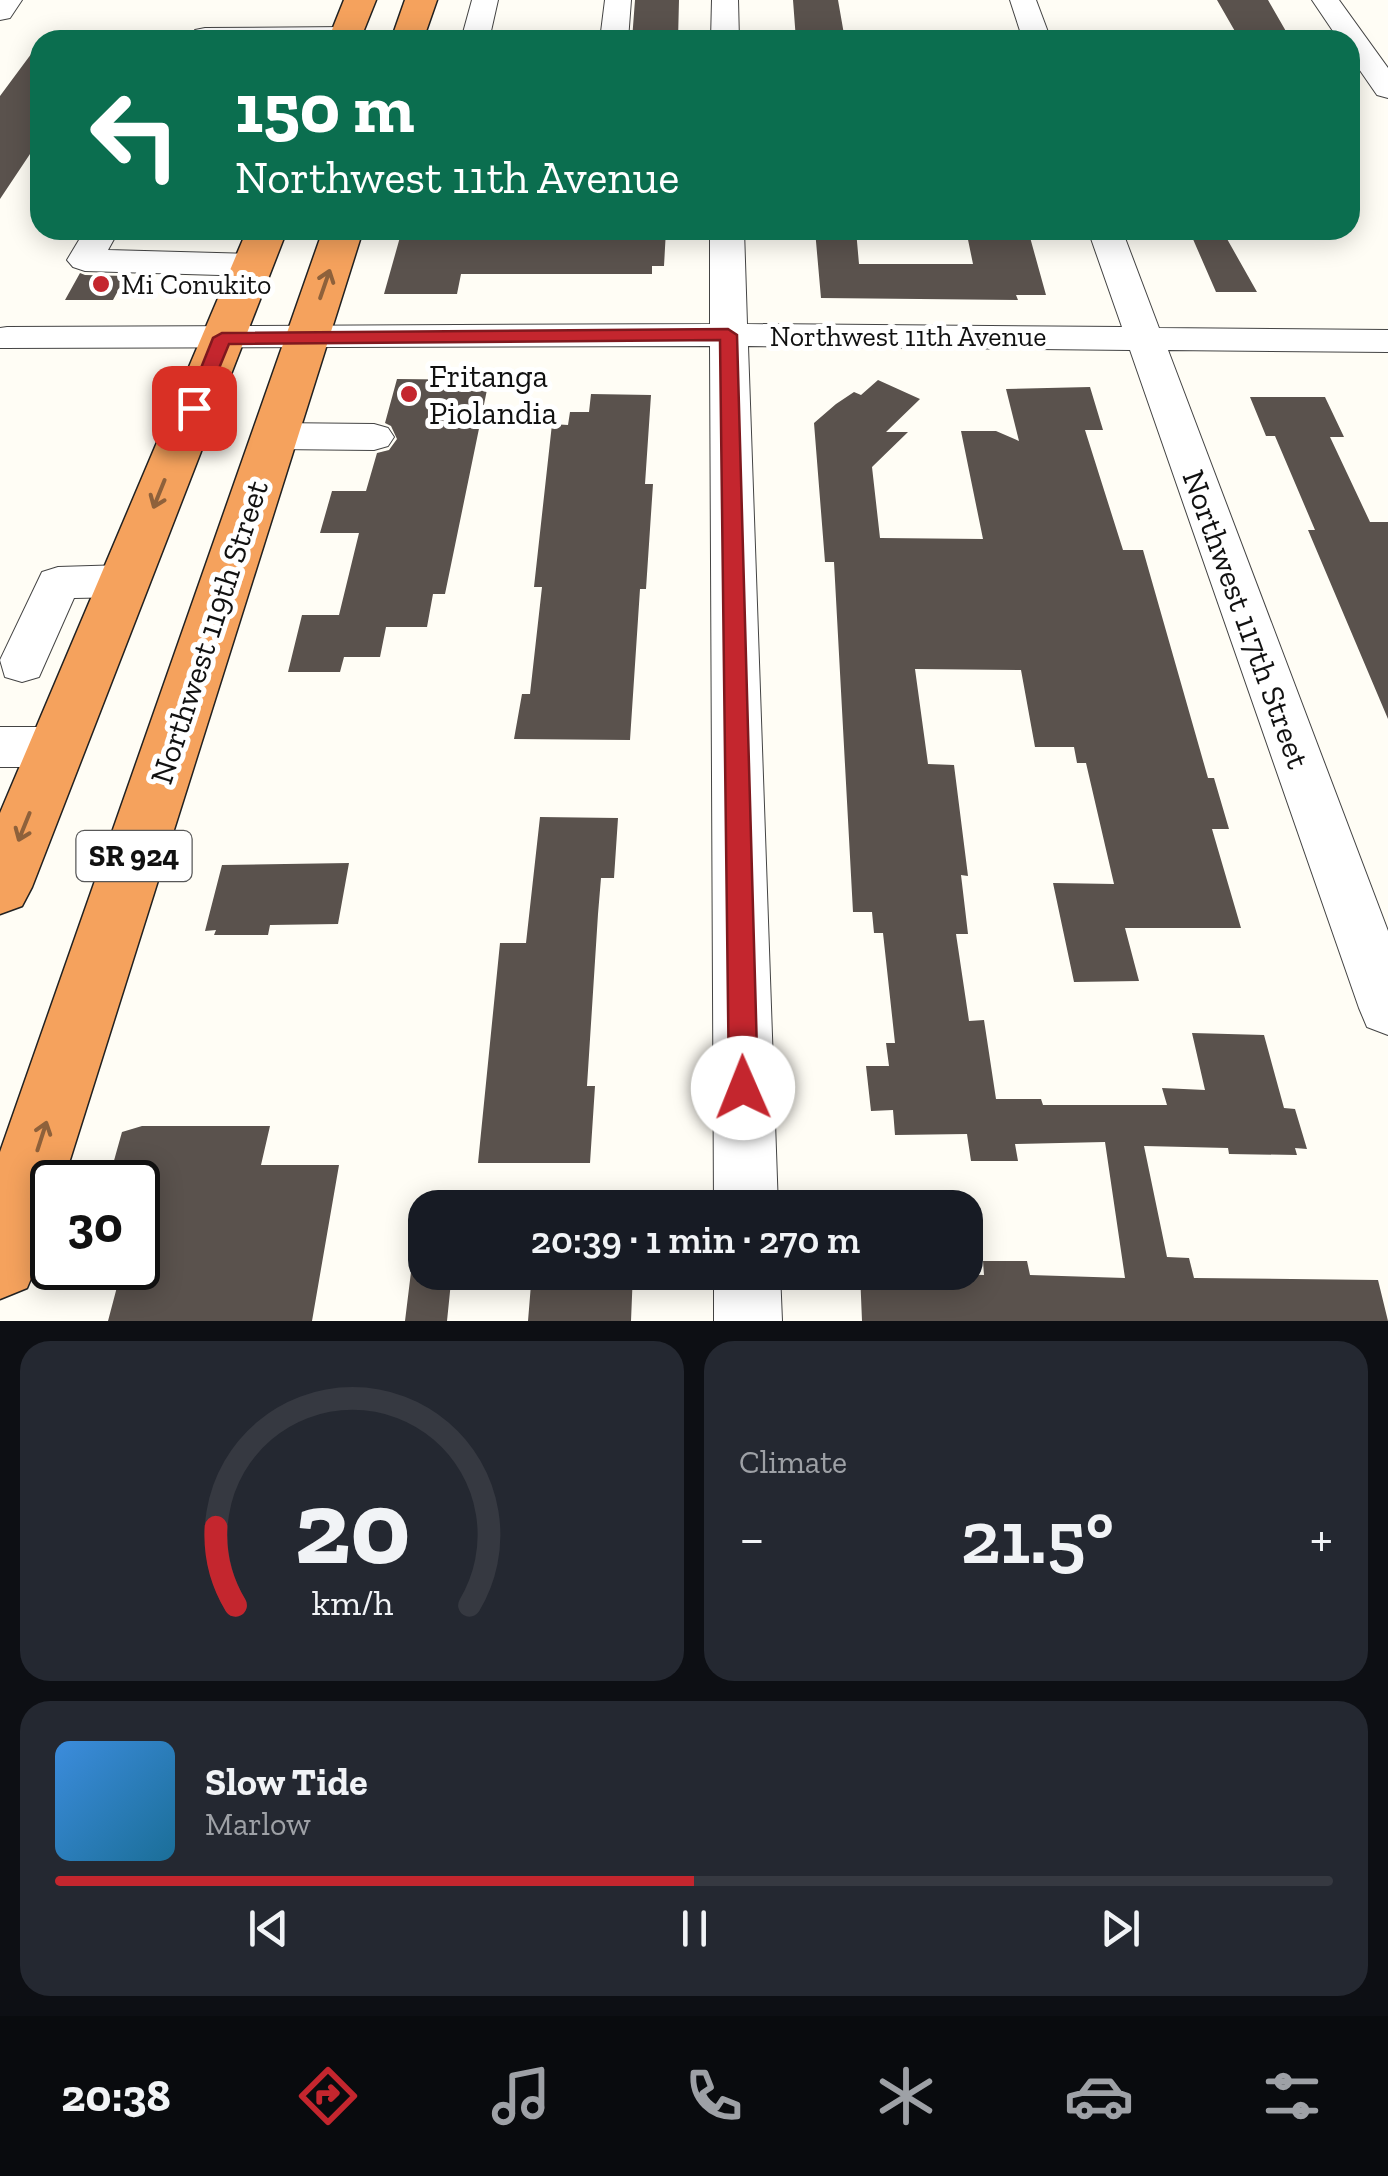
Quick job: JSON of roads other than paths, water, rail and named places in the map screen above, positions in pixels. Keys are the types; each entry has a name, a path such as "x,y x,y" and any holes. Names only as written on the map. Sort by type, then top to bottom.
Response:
{"highway":[{"path":"411,30 421,0"},
{"path":"341,3 344,30"},
{"name":"Northwest 119th Street","path":"0,1262 340,240"},
{"path":"0,886 260,247"}],"street":[{"path":"0,12 9,0"},
{"path":"477,30 485,0"},
{"path":"615,30 618,0"},
{"path":"725,0 725,30"},
{"path":"1023,0 1034,30"},
{"path":"1325,0 1346,30"},
{"path":"311,30 341,3"},
{"path":"1360,49 1388,89"},
{"path":"96,240 85,260 260,247"},
{"path":"728,240 746,1190"},
{"name":"Northwest 117th Street","path":"1108,240 1388,1008"},
{"name":"Northwest 11th Avenue","path":"7,338 728,335 1388,341"},
{"path":"274,436 374,436"},
{"path":"11,665 58,583 124,582"},
{"path":"11,665 90,664"},
{"path":"0,747 56,747"},
{"path":"747,1290 748,1321"}],"place":[{"name":"Mi Conukito","path":"101,284"},
{"name":"Fritanga Piolandia","path":"409,394"}]}
